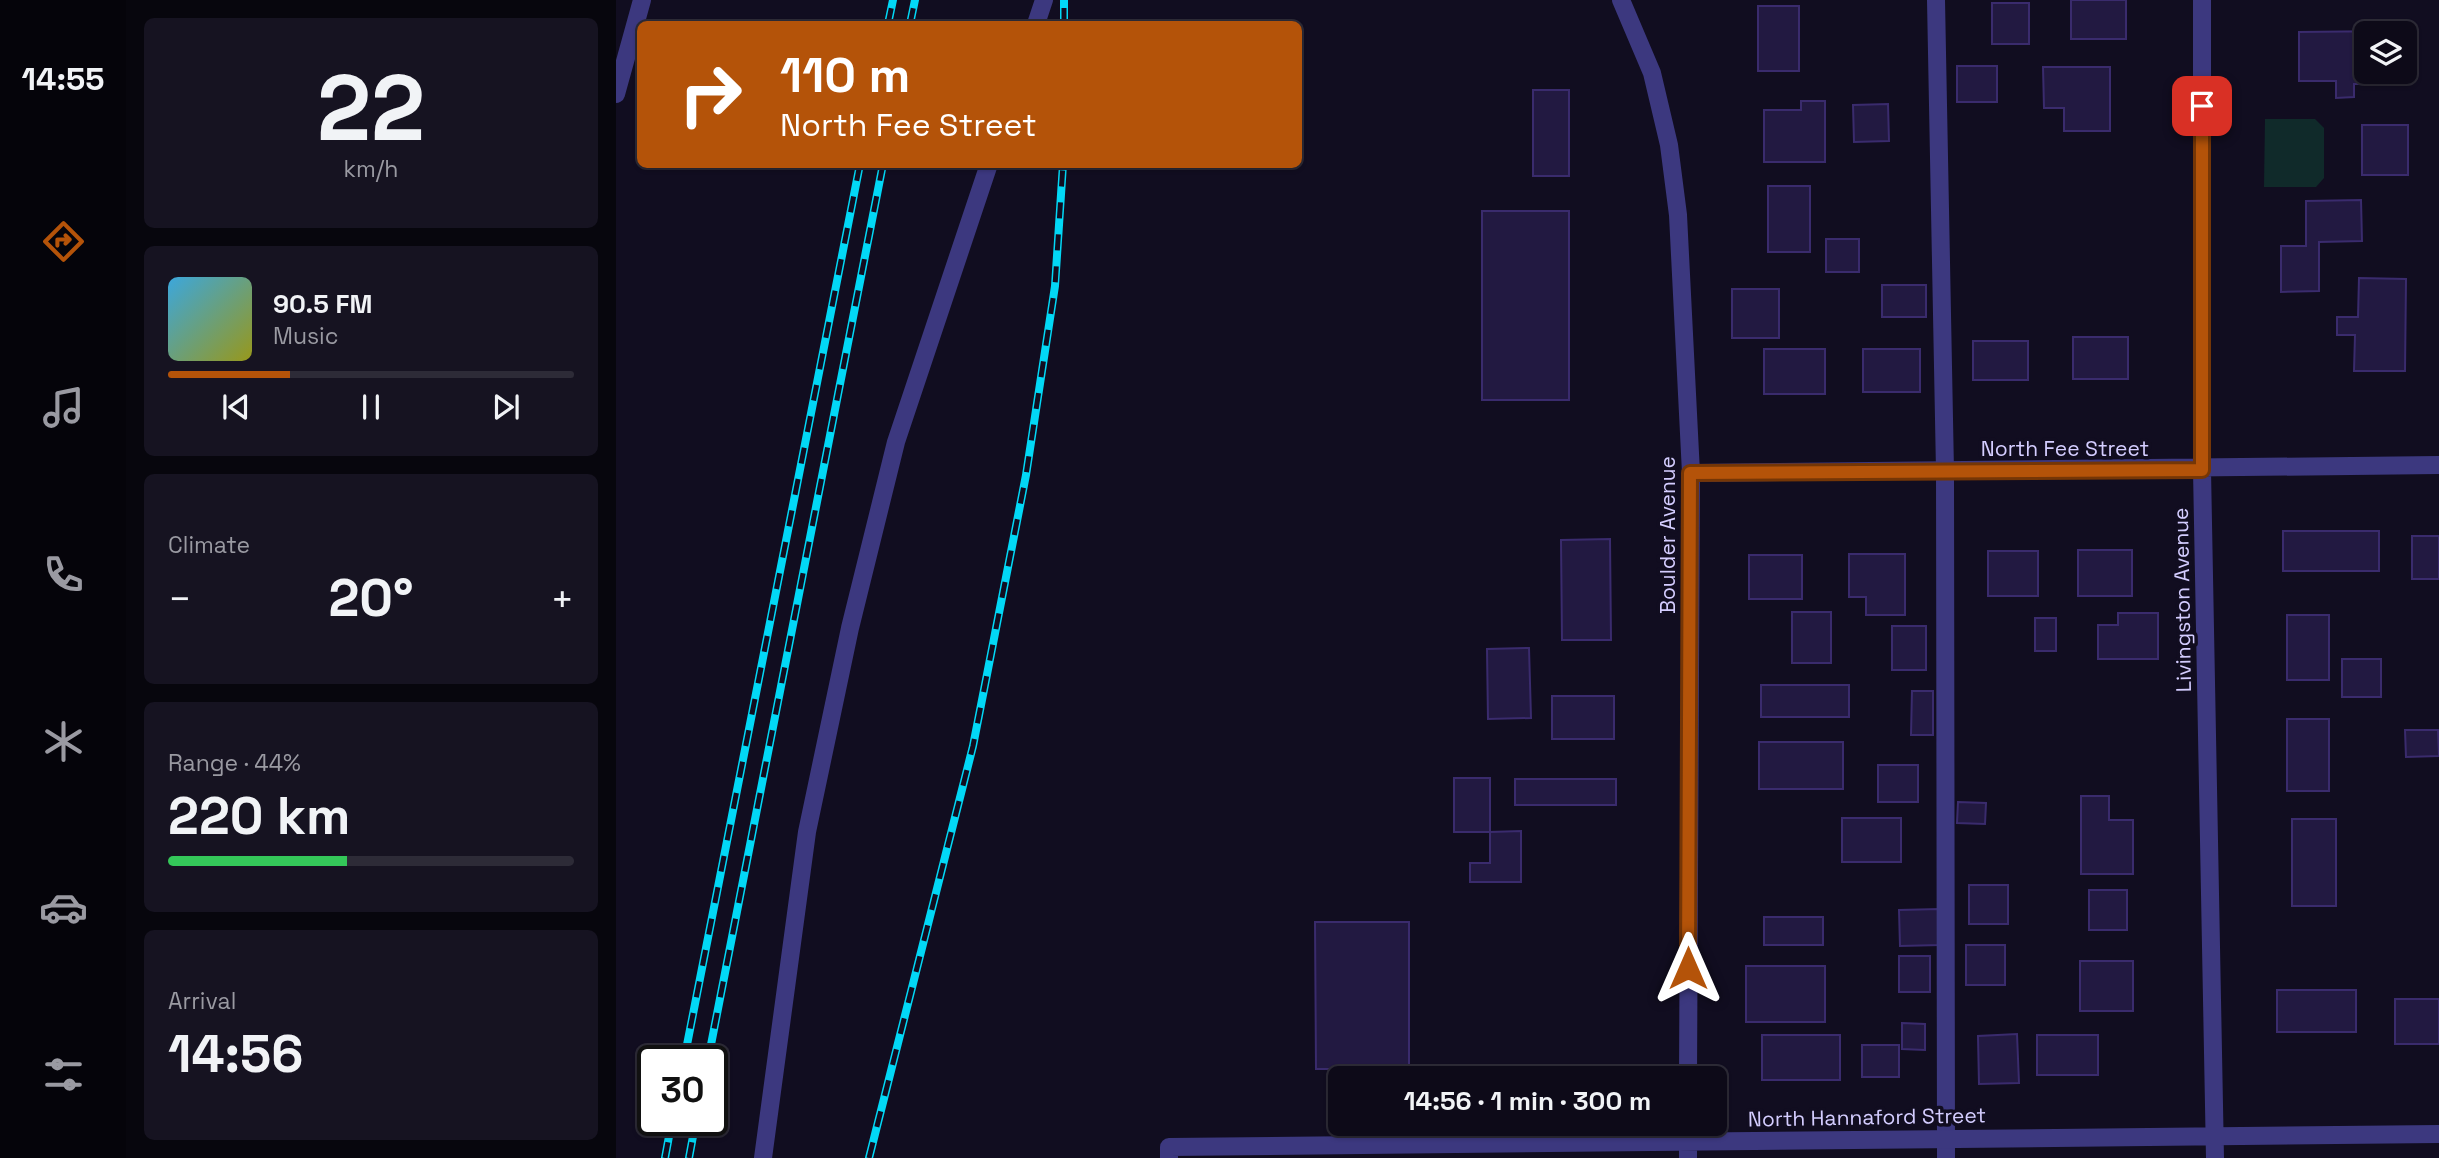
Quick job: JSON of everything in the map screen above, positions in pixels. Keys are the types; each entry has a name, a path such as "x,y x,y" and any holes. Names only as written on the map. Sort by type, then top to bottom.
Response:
{"street":[{"path":"616,94 642,0"},
{"path":"1037,21 1044,0"},
{"name":"Boulder Avenue","path":"1621,0 1652,74 1669,145 1678,215 1690,473 1688,1066"},
{"path":"1936,0 1945,471 1946,1158"},
{"name":"Livingston Avenue","path":"2202,0 2202,470 2215,1158"},
{"path":"763,1158 807,832 850,628 896,442 988,168"},
{"name":"North Fee Street","path":"1690,473 2202,470 2439,465"},
{"name":"North Hannaford Street","path":"1169,1153 1427,1151 1688,1141 2439,1133"}],"green space":[{"path":"2265,119 2315,119 2324,128 2324,178 2316,187 2264,187"}],"building":[{"path":"2071,0 2126,0 2126,39 2071,39"},
{"path":"1992,3 2029,3 2029,44 1992,44"},
{"path":"1758,6 1799,6 1799,71 1758,71"},
{"path":"2354,31 2354,97 2336,98 2336,81 2299,81 2299,32"},
{"path":"1957,66 1997,66 1997,102 1957,102"},
{"path":"2043,67 2110,67 2110,131 2064,131 2064,108 2044,108"},
{"path":"1533,90 1569,90 1569,176 1533,176"},
{"path":"1801,101 1825,101 1825,162 1764,162 1764,110 1801,110"},
{"path":"1888,104 1889,141 1854,142 1853,105"},
{"path":"2362,125 2408,125 2408,175 2362,175"},
{"path":"1768,186 1810,186 1810,252 1768,252"},
{"path":"2361,200 2362,241 2319,242 2319,291 2281,292 2281,246 2306,246 2306,201"},
{"path":"1482,211 1569,211 1569,400 1482,400"},
{"path":"1826,239 1859,239 1859,272 1826,272"},
{"path":"2359,278 2406,279 2405,371 2354,371 2355,335 2337,335 2337,317 2358,317"},
{"path":"1882,285 1926,285 1926,317 1882,317"},
{"path":"1732,289 1779,289 1779,338 1732,338"},
{"path":"2073,337 2128,337 2128,379 2073,379"},
{"path":"1973,341 2028,341 2028,380 1973,380"},
{"path":"1764,349 1825,349 1825,394 1764,394"},
{"path":"1863,349 1920,349 1920,392 1863,392"},
{"path":"2283,531 2379,531 2379,571 2283,571"},
{"path":"2412,536 2439,536 2439,579 2412,579"},
{"path":"1610,539 1611,640 1562,640 1561,540"},
{"path":"2078,550 2132,550 2132,596 2078,596"},
{"path":"1988,551 2038,551 2038,596 1988,596"},
{"path":"1849,554 1905,554 1905,615 1866,615 1866,597 1849,597"},
{"path":"1749,555 1802,555 1802,599 1749,599"},
{"path":"1792,612 1831,612 1831,663 1792,663"},
{"path":"2118,613 2158,613 2158,659 2098,659 2098,625 2118,625"},
{"path":"2287,615 2329,615 2329,680 2287,680"},
{"path":"2035,618 2056,618 2056,651 2035,651"},
{"path":"1892,626 1926,626 1926,670 1892,670"},
{"path":"1529,648 1531,718 1488,719 1487,649"},
{"path":"2342,659 2381,659 2381,697 2342,697"},
{"path":"1761,685 1849,685 1849,717 1761,717"},
{"path":"1912,691 1933,691 1933,735 1911,735"},
{"path":"1552,696 1614,696 1614,739 1552,739"},
{"path":"2287,719 2329,719 2329,791 2287,791"},
{"path":"2405,730 2438,730 2439,756 2406,757"},
{"path":"1759,742 1843,742 1843,789 1759,789"},
{"path":"1878,765 1918,765 1918,802 1878,802"},
{"path":"1454,778 1490,778 1490,832 1454,832"},
{"path":"1515,779 1616,779 1616,805 1515,805"},
{"path":"2081,796 2109,796 2109,820 2133,820 2133,874 2081,874"},
{"path":"1958,802 1986,803 1985,824 1957,823"},
{"path":"1842,818 1901,818 1901,862 1842,862"},
{"path":"2292,819 2336,819 2336,906 2292,906"},
{"path":"1521,831 1521,882 1470,882 1470,863 1490,863 1490,832"},
{"path":"1969,885 2008,885 2008,924 1969,924"},
{"path":"2089,890 2127,890 2127,930 2089,930"},
{"path":"1939,909 1940,945 1900,946 1899,910"},
{"path":"1764,917 1823,917 1823,945 1764,945"},
{"path":"1315,922 1409,922 1409,1066 1328,1066 1328,1069 1316,1069"},
{"path":"1966,945 2005,945 2005,985 1966,985"},
{"path":"1899,956 1930,956 1930,992 1899,992"},
{"path":"2080,961 2133,961 2133,1011 2080,1011"},
{"path":"1746,966 1825,966 1825,1022 1746,1022"},
{"path":"2277,990 2356,990 2356,1032 2277,1032"},
{"path":"2395,999 2439,999 2439,1044 2395,1044"},
{"path":"1902,1023 1925,1024 1925,1050 1902,1049"},
{"path":"2017,1034 2019,1083 1979,1084 1978,1036"},
{"path":"1762,1035 1840,1035 1840,1080 1762,1080"},
{"path":"2037,1035 2098,1035 2098,1075 2037,1075"},
{"path":"1862,1045 1899,1045 1899,1077 1862,1077"}],"railway":[{"path":"889,21 893,0"},
{"path":"911,21 915,0"},
{"path":"1064,0 1064,21"},
{"path":"687,1045 859,168"},
{"path":"711,1045 882,168"},
{"path":"869,1158 973,746 1026,475 1055,286 1063,168"},
{"path":"665,1158 669,1136"},
{"path":"689,1158 693,1136"}],"route":[{"path":"1688,968 1690,473 2202,470 2202,106"}]}
